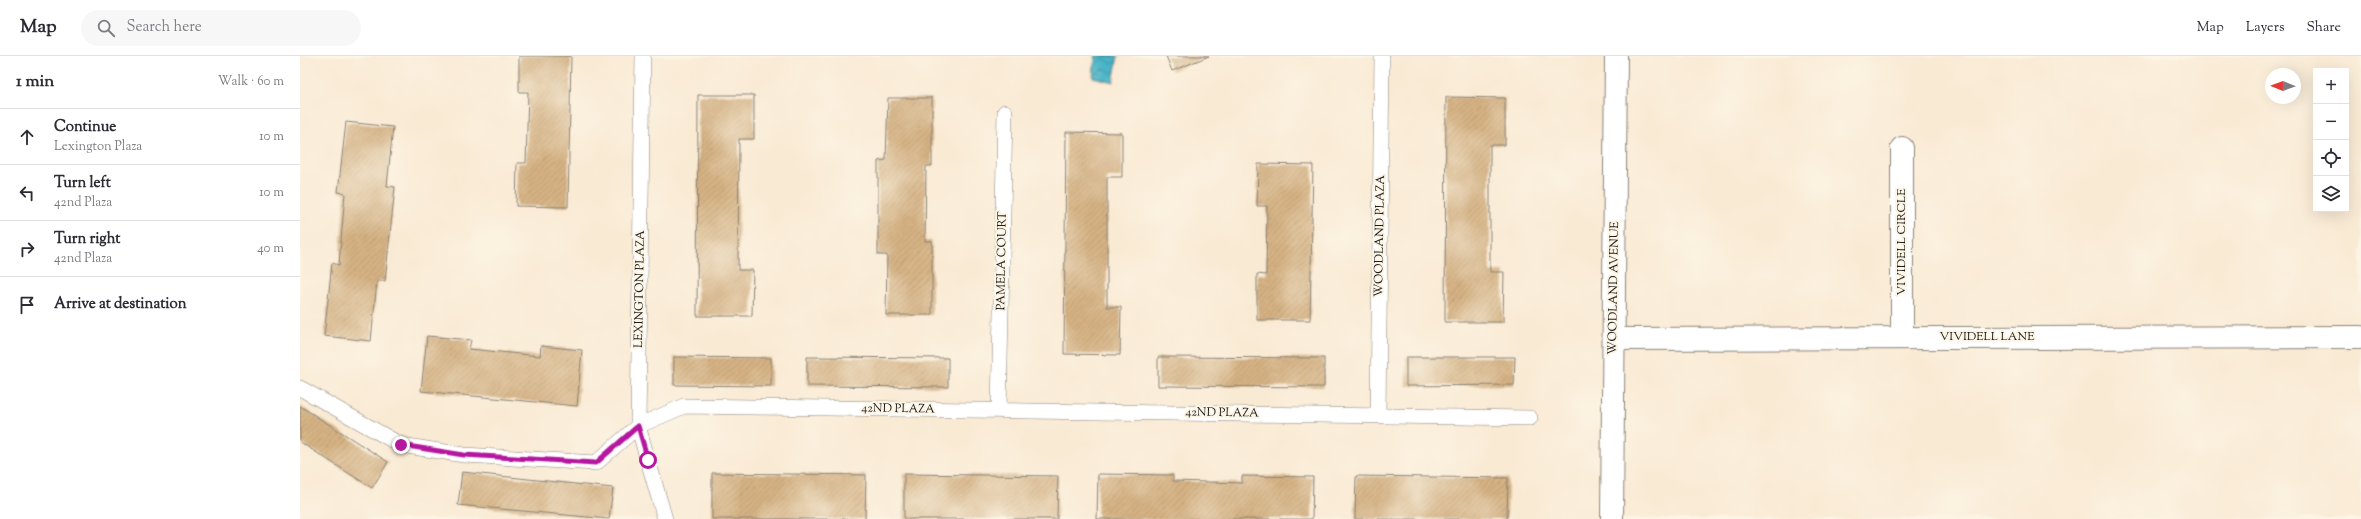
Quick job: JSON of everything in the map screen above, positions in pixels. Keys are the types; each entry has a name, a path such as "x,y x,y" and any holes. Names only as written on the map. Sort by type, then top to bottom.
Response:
{"street":[{"name":"WOODLAND AVENUE","path":"1612,519 1616,56"},
{"name":"VIVIDELL CIRCLE","path":"1902,148 1902,337"},
{"name":"VIVIDELL LANE","path":"1614,339 1902,337 2361,337"}],"lane":[{"name":"LEXINGTON PLAZA","path":"643,56 638,426 665,519"},
{"name":"WOODLAND PLAZA","path":"1378,415 1382,56"},
{"name":"PAMELA COURT","path":"999,411 1005,112"},
{"name":"42ND PLAZA","path":"300,388 401,445 464,455 596,463 638,426 684,406 1530,418"}],"water":[{"path":"1095,56 1118,56 1113,82 1093,77"}],"building":[{"path":"519,56 571,56 568,207 516,206 517,163 526,163 528,92 519,92"},
{"path":"1166,56 1209,56 1172,71"},
{"path":"698,95 754,95 754,139 739,139 738,270 753,270 752,316 697,316"},
{"path":"1446,97 1505,98 1505,145 1490,145 1490,272 1504,272 1503,322 1445,322"},
{"path":"888,98 932,98 932,166 926,166 925,241 932,241 932,315 886,315 887,255 878,255 878,161 886,160"},
{"path":"346,122 393,127 387,186 395,187 385,281 377,281 371,341 324,336 332,263 339,265 345,193 338,192"},
{"path":"1066,132 1122,133 1122,177 1107,177 1107,307 1121,307 1120,355 1064,354"},
{"path":"1258,164 1313,165 1310,320 1257,320 1257,274 1266,275 1267,206 1257,206"},
{"path":"427,336 471,340 469,349 540,356 541,346 582,350 577,406 421,391"},
{"path":"674,357 771,358 771,386 674,385"},
{"path":"807,357 948,358 948,387 807,386"},
{"path":"1158,357 1324,358 1324,387 1158,386"},
{"path":"1406,357 1515,357 1514,385 1406,386"},
{"path":"300,406 388,462 372,488 300,442"},
{"path":"462,472 613,488 609,519 458,505"},
{"path":"712,473 866,475 865,519 712,519"},
{"path":"904,474 1058,476 1057,519 904,519"},
{"path":"1098,474 1173,475 1173,481 1242,483 1242,476 1313,477 1312,519 1097,519"},
{"path":"1356,476 1508,478 1507,519 1355,519"}],"route":[{"path":"401,445 464,455 596,463 638,426 648,460"}]}
